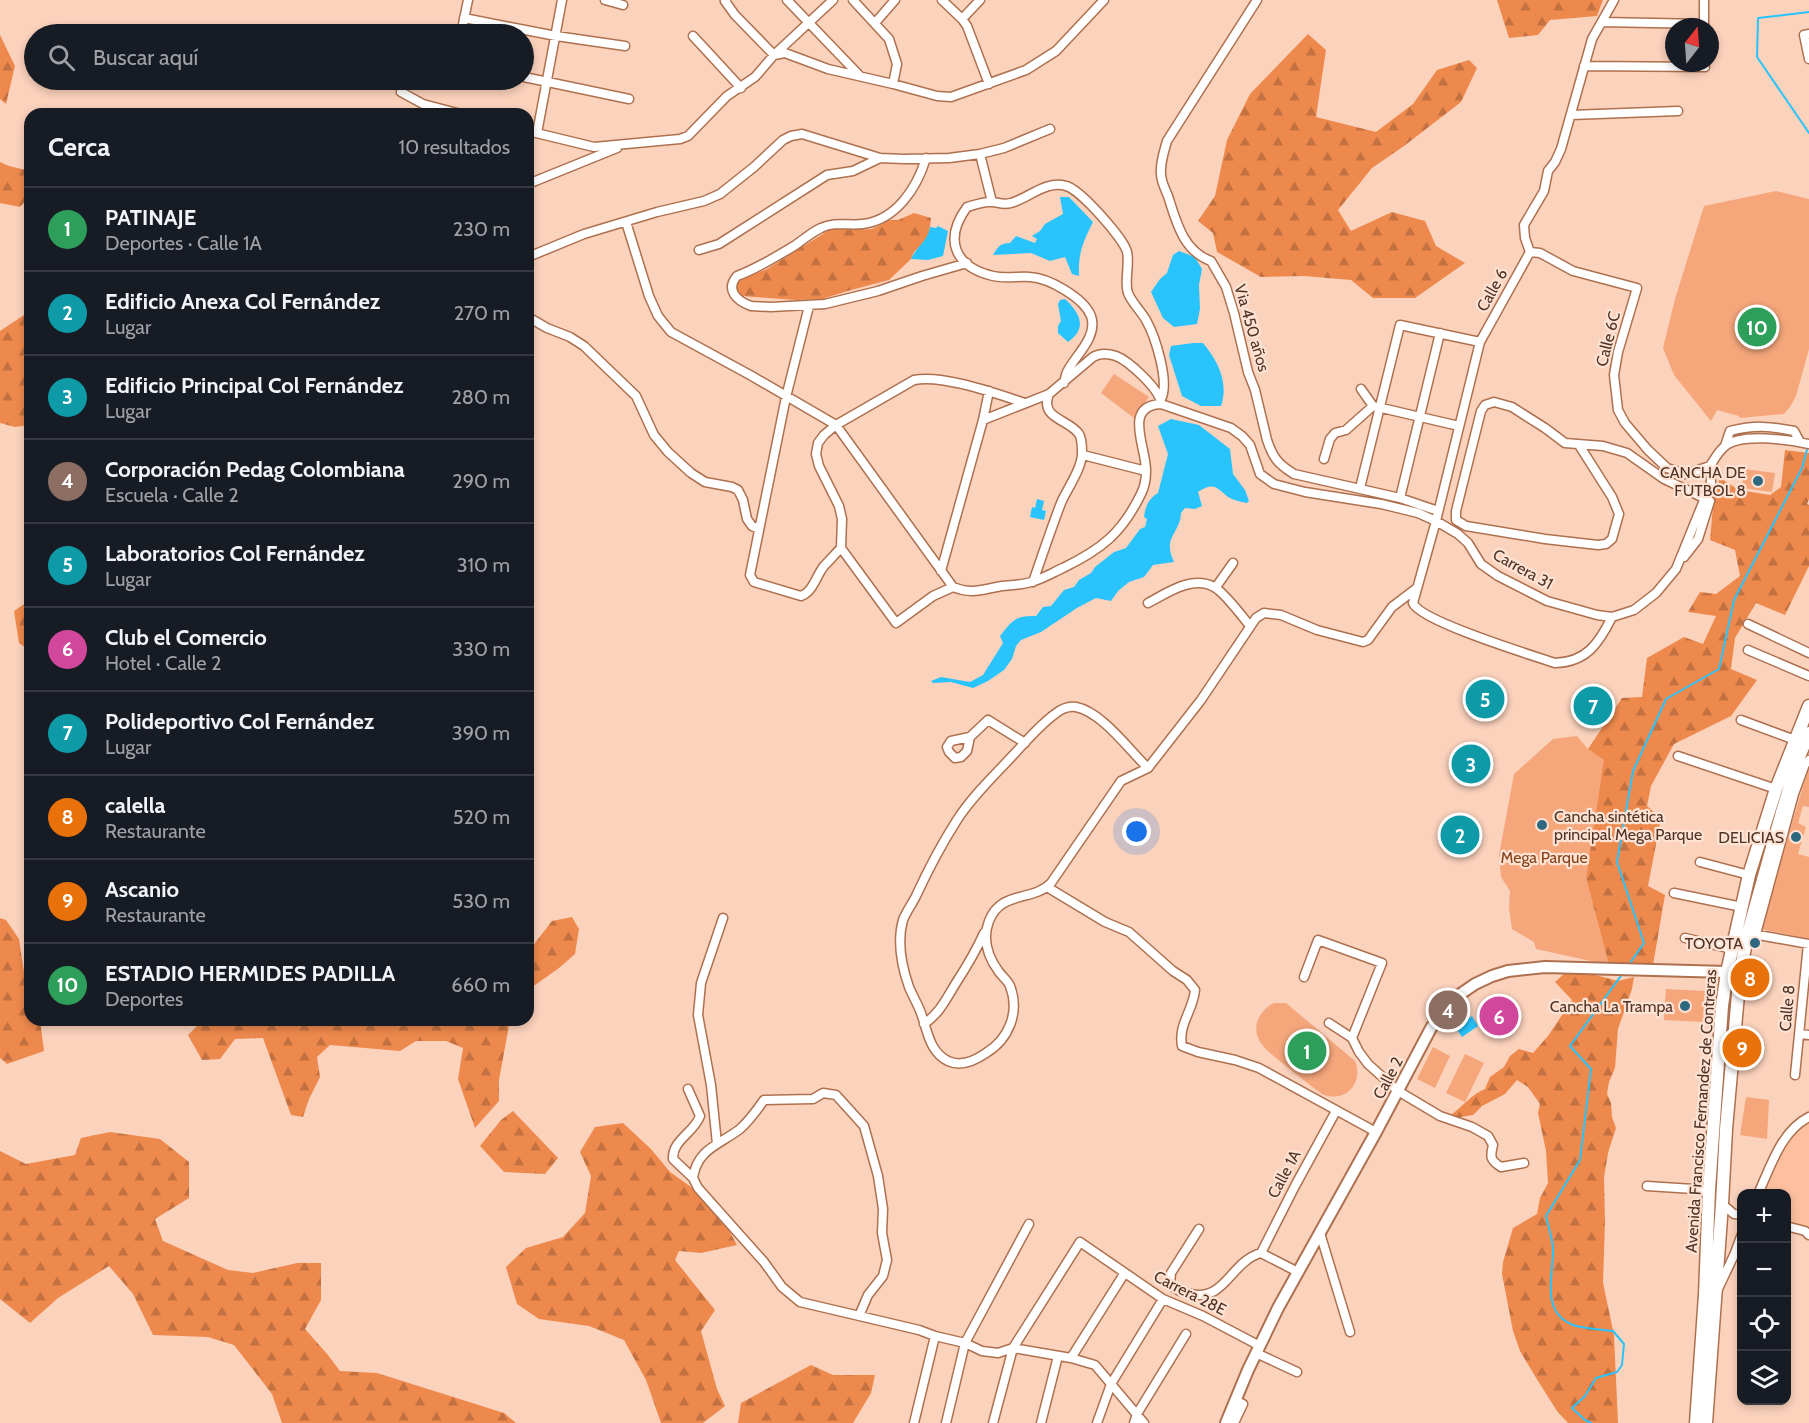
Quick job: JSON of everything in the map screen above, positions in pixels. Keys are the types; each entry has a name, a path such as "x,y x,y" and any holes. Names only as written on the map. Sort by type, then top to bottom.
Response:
{"main road":[{"name":"Avenida Francisco Fernandez de Contreras","path":"1696,1423 1705,1296 1709,1190 1722,1006 1727,972 1749,875 1776,789 1808,713"},
{"name":"Avenida Francisco Fernandez de Contreras","path":"1706,1423 1726,1129 1740,972 1782,812 1809,733"}],"street":[{"path":"463,24 468,0"},
{"path":"534,128 546,82 562,0"},
{"path":"605,0 623,4"},
{"path":"726,0 725,2 735,15 774,55"},
{"path":"787,0 859,75"},
{"path":"534,132 594,147 680,139 688,135 727,96 755,77 774,55 834,0"},
{"path":"853,0 889,39 897,64 893,84"},
{"path":"875,23 895,0"},
{"path":"942,0 968,26 989,84"},
{"path":"962,19 980,0"},
{"path":"774,55 785,53 828,69 937,96 951,97 1026,70 1056,51 1104,0"},
{"name":"Via 450 años","path":"1257,0 1167,141 1161,163 1161,176 1180,231 1187,243 1211,261 1226,287 1272,456 1287,470 1302,476 1400,498 1438,511"},
{"path":"1530,252 1525,238 1524,225 1544,191 1548,171 1561,149 1592,39 1614,0"},
{"path":"1704,0 1704,18"},
{"path":"464,18 495,24"},
{"path":"1602,22 1665,24"},
{"path":"534,32 625,46"},
{"path":"1807,34 1809,59"},
{"path":"693,36 741,88"},
{"path":"1584,66 1665,65"},
{"path":"534,79 629,99"},
{"path":"401,92 423,104 438,108"},
{"path":"1570,115 1678,111"},
{"path":"534,255 584,234 704,201 720,194 783,140 791,136 801,134 880,158 949,158 980,154 1050,129"},
{"path":"534,182 626,145"},
{"path":"853,171 856,164 856,151"},
{"path":"980,154 992,202"},
{"path":"699,250 719,244 827,175 853,171 880,158"},
{"path":"926,158 921,176 895,212 862,224 836,224 822,228 737,276 732,281 731,289 734,296 742,303 751,306 809,306 878,291 967,263"},
{"path":"1064,383 1067,371 1089,338 1091,315 1073,296 1051,282 1034,277 995,277 967,263 957,253 954,245 956,226 967,207 992,202 1000,205 1012,203 1045,187 1066,186 1079,194 1122,240 1127,252 1128,293 1147,322 1160,360 1164,386 1161,401"},
{"path":"626,222 658,316 671,332 836,425 953,587 965,592 1033,582 1085,557 1109,540 1126,521 1143,491 1146,471 1138,429 1139,418 1152,405 1161,401"},
{"name":"Calle 6C","path":"1530,252 1540,253 1573,271 1637,288 1618,352 1614,375 1618,410 1625,423 1667,468 1686,474"},
{"name":"Calle 6","path":"1417,588 1480,342 1530,252"},
{"path":"809,306 786,397 750,579 801,597 809,592 823,568 841,548"},
{"path":"534,320 584,346 636,396 654,435 668,452 691,473 705,482 738,490 747,519 752,526 759,529"},
{"path":"1360,488 1377,406 1400,325 1480,342"},
{"path":"1400,498 1440,333"},
{"path":"983,420 1049,394 1099,354 1116,356 1126,362 1149,384 1161,401"},
{"path":"953,587 933,597 896,623 841,548 842,519 839,506 819,466 816,454 818,443 836,425 914,380 924,377 989,391 1025,403"},
{"path":"1361,389 1377,406 1459,426"},
{"path":"941,571 989,391"},
{"path":"1033,582 1055,519 1083,456 1078,433 1050,413 1046,406 1049,394"},
{"name":"Carrera 31","path":"1161,401 1230,428 1242,436 1250,445 1260,474 1274,484 1305,492 1381,504 1436,520 1468,543 1481,564 1498,576 1547,601 1612,617"},
{"path":"1417,588 1413,606 1425,614 1446,625 1555,663 1573,661 1593,648 1604,634 1612,617 1634,609 1656,593 1698,539 1710,501 1664,479 1627,453 1603,446 1565,443 1512,407 1494,402 1485,405 1481,411 1456,511 1456,520 1466,526 1488,530 1545,539 1606,544 1612,539 1619,514 1612,496 1579,445"},
{"path":"1324,459 1330,439 1335,434 1346,430 1377,406"},
{"path":"1681,486 1686,474 1710,466 1725,446 1730,431 1750,426 1775,427 1794,431 1805,443"},
{"path":"1590,461 1594,445"},
{"path":"1083,456 1146,471"},
{"path":"1705,497 1711,483 1710,466"},
{"path":"1216,587 1233,563"},
{"path":"1148,603 1179,586 1203,583 1216,587 1250,626"},
{"path":"924,1024 935,1017 964,972 974,956 988,922 1001,904 1011,898 1040,892 1047,887 1121,781 1148,768 1201,700 1256,618 1264,613 1281,615 1317,630 1363,642 1368,640 1392,607 1417,588"},
{"path":"1748,624 1809,653"},
{"path":"1748,650 1809,676"},
{"path":"988,922 986,947 999,971 1010,984 1014,999 1014,1014 1008,1032 989,1052 969,1062 950,1062 938,1054 929,1042 903,967 900,940 903,919 958,819 982,788 1055,713 1064,708 1079,708 1093,714 1148,768"},
{"path":"970,737 988,720 1025,743"},
{"path":"1741,720 1795,740"},
{"path":"1678,756 1776,789"},
{"path":"1809,760 1805,764 1794,794 1752,933 1809,944"},
{"path":"1700,862 1749,875"},
{"path":"1047,887 1105,922 1129,932 1173,971 1187,980 1195,990 1180,1035 1182,1046 1260,1068 1376,1132"},
{"path":"1674,893 1742,907"},
{"path":"717,1144 711,1085 698,1015 701,982 723,918"},
{"path":"1685,938 1732,949"},
{"path":"1304,976 1318,940 1382,963 1352,1038"},
{"name":"Calle 8","path":"1796,1075 1804,1034 1809,944"},
{"name":"Calle 2","path":"1227,1423 1278,1308 1431,1028 1447,1006 1459,995 1492,976 1531,968 1727,972"},
{"path":"1329,1023 1352,1038 1368,1064 1398,1091 1440,1116 1472,1127 1488,1136 1493,1145 1490,1156 1492,1162 1501,1167 1524,1163"},
{"path":"687,1089 700,1116 697,1124 672,1152 673,1160 693,1178 698,1188 764,1262 782,1287 800,1302 919,1330 965,1343 982,1351 998,1353 1013,1348 1071,1358 1095,1365 1144,1423"},
{"path":"693,1178 694,1167 700,1157 738,1130 750,1119 764,1100 813,1099 823,1093 836,1095 864,1126 878,1176 883,1209 882,1233 887,1260 883,1276 868,1295 860,1316"},
{"name":"Calle 1A","path":"1261,1253 1336,1111"},
{"path":"1760,1189 1787,1134 1798,1122 1809,1117"},
{"path":"1647,1186 1709,1190"},
{"path":"1722,1204 1737,1214"},
{"path":"946,1423 965,1343 1029,1224"},
{"path":"1791,1227 1805,1231 1809,1235"},
{"path":"1199,1229 1171,1273 1170,1284 1177,1290 1196,1295 1210,1294 1220,1288 1250,1256 1261,1253 1298,1272"},
{"path":"1320,1233 1350,1332"},
{"name":"Carrera 28E","path":"1013,1348 1080,1242 1163,1299 1203,1316 1297,1372"},
{"path":"1715,1295 1739,1243"},
{"path":"1071,1358 1124,1274"},
{"path":"1097,1423 1111,1384 1163,1299"},
{"path":"1134,1423 1137,1414 1186,1334"},
{"path":"915,1423 935,1336"},
{"path":"993,1423 1013,1348"},
{"path":"1041,1423 1058,1356"},
{"path":"1234,1423 1235,1407"}],"shaded area":[{"path":"1809,1109 1809,1239 1804,1233 1791,1231 1791,1189 1757,1189 1783,1131"}],"green space":[{"path":"1497,0 1603,0 1597,16 1550,20 1538,35 1509,38"},
{"path":"1308,34 1326,50 1316,117 1376,132 1413,104 1437,70 1469,60 1477,68 1461,102 1372,168 1338,210 1351,231 1392,212 1425,221 1436,246 1465,263 1415,298 1373,298 1351,280 1304,276 1261,277 1217,252 1213,233 1198,221 1215,196 1227,140 1250,94"},
{"path":"0,35 15,66 6,104 0,99"},
{"path":"0,162 24,170 24,203 20,207 0,203"},
{"path":"1776,191 1809,199 1809,349 1796,396 1784,414 1740,418 1717,410 1711,421 1674,375 1663,348 1675,299 1704,206"},
{"path":"914,213 931,218 928,238 914,252 911,259 889,280 822,299 796,300 742,296 736,290 737,283 743,278 767,269 834,227 851,230 872,229 890,220 898,220"},
{"path":"24,315 24,426 15,427 0,423 0,331"},
{"path":"1114,374 1149,397 1134,418 1101,393"},
{"path":"1785,450 1809,453 1809,499 1807,504 1809,505 1809,566 1785,615 1756,603 1735,638 1731,669 1757,680 1731,716 1674,744 1651,786 1647,806 1661,818 1648,886 1665,895 1653,965 1609,965 1586,878 1604,760 1588,749 1622,698 1642,697 1647,658 1684,637 1703,644 1716,616 1688,612 1700,592 1716,594 1740,576 1735,550 1710,540 1714,495 1720,478 1739,490 1770,495 1781,487"},
{"name":"CANCHA DE FUTBOL 8","path":"1744,469 1775,473 1772,492 1742,488"},
{"path":"24,604 24,647 19,643 14,611"},
{"name":"Mega Parque","path":"1577,736 1588,749 1605,760 1586,878 1609,965 1536,949 1534,942 1512,929 1509,908 1510,891 1501,877 1499,855 1514,774 1553,739"},
{"path":"1809,766 1809,807 1803,806 1798,823 1806,827 1798,854 1809,857 1809,939 1761,929"},
{"path":"572,917 579,929 575,954 534,986 534,944 552,921"},
{"path":"0,918 6,920 19,939 24,972 24,1026 41,1026 44,1051 7,1064 0,1058"},
{"path":"1565,973 1592,974 1618,981 1634,977 1618,1029 1615,1068 1607,1094 1616,1128 1608,1153 1604,1177 1603,1283 1614,1335 1618,1423 1568,1423 1557,1411 1520,1351 1513,1331 1502,1274 1503,1262 1513,1228 1537,1214 1540,1198 1548,1183 1546,1151 1538,1113 1540,1104 1528,1087 1517,1080 1505,1094 1482,1106 1473,1115 1455,1118 1451,1115 1471,1097 1485,1089 1490,1077 1504,1067 1510,1056 1519,1049 1533,1053 1548,1036 1572,1000 1555,982"},
{"name":"Cancha La Trampa","path":"1666,989 1705,991 1704,1022 1664,1020"},
{"path":"1274,1003 1286,1003 1355,1061 1357,1077 1350,1090 1338,1096 1322,1094 1263,1046 1257,1034 1257,1022 1263,1011"},
{"path":"197,1026 509,1026 499,1080 499,1101 475,1128 458,1079 463,1048 446,1041 416,1041 400,1051 330,1045 317,1057 320,1077 303,1117 291,1115 263,1038 235,1039 220,1059 202,1060 188,1035"},
{"path":"1433,1047 1450,1056 1435,1088 1417,1079"},
{"path":"1465,1054 1484,1063 1465,1102 1446,1093"},
{"path":"1746,1097 1769,1100 1767,1139 1740,1135"},
{"path":"513,1111 558,1158 545,1174 504,1172 480,1146 501,1120"},
{"path":"623,1123 651,1149 670,1172 691,1187 727,1227 737,1245 701,1253 679,1251 675,1260 715,1310 701,1331 717,1389 725,1406 703,1423 661,1423 646,1380 624,1340 589,1326 539,1319 517,1304 506,1267 526,1248 563,1237 585,1213 591,1176 580,1152 595,1127"},
{"path":"110,1132 160,1139 189,1162 189,1198 155,1219 163,1241 228,1270 253,1273 297,1263 321,1263 321,1300 305,1329 340,1371 377,1373 504,1413 516,1423 282,1423 272,1394 234,1345 208,1337 153,1335 133,1294 109,1266 58,1298 30,1323 0,1299 0,1151 26,1164 75,1155 81,1138"},
{"path":"811,1365 833,1375 875,1375 871,1393 853,1423 738,1423 741,1403"}],"water":[{"path":"1060,197 1069,197 1093,222 1082,248 1079,276 1072,274 1065,257 1050,261 1031,253 993,255 1000,246 1010,243 1016,236 1035,243 1037,239 1032,236 1045,224 1063,214"},
{"path":"938,226 948,231 943,256 928,260 911,259 927,236 930,227"},
{"path":"1179,251 1195,257 1202,269 1199,285 1200,309 1197,324 1174,327 1163,318 1151,292 1167,273 1173,255"},
{"path":"1065,299 1080,320 1078,331 1068,342 1058,333 1061,321 1058,304 1060,300"},
{"path":"1203,343 1221,373 1224,389 1221,406 1201,406 1182,396 1169,355 1171,346"},
{"path":"1171,419 1199,425 1230,449 1233,474 1245,490 1249,501 1247,503 1232,499 1214,487 1198,492 1202,506 1195,509 1185,508 1171,541 1171,554 1174,562 1153,565 1144,577 1129,582 1111,601 1096,598 1041,632 1021,640 1004,670 988,681 973,688 951,682 933,683 931,681 941,677 970,682 983,675 1003,643 1000,636 1011,623 1019,618 1036,616 1043,607 1051,606 1064,590 1074,587 1079,580 1091,573 1114,552 1126,548 1140,529 1145,527 1147,519 1144,517 1145,510 1150,500 1158,493 1168,454 1158,426"},
{"path":"1037,499 1044,501 1042,510 1046,511 1044,520 1030,517"},
{"path":"1472,1016 1478,1026 1462,1037 1456,1028"}],"waterway":[{"path":"1809,12 1758,18 1757,57 1809,133"},
{"path":"1628,966 1644,943 1617,862 1633,771 1666,699 1719,669 1734,600 1802,468 1808,446"},
{"path":"1591,1423 1572,1408 1585,1396 1596,1378 1617,1372 1622,1365 1624,1344 1613,1331 1583,1327 1567,1322 1554,1307 1551,1298 1553,1248 1546,1216 1580,1160 1591,1069 1570,1046 1623,973"}],"place":[{"name":"ESTADIO HERMIDES PADILLA","path":"1757,327"},
{"name":"CANCHA DE FUTBOL 8","path":"1758,481"},
{"name":"Laboratorios Col Fernández","path":"1485,699"},
{"name":"Polideportivo Col Fernández","path":"1593,706"},
{"name":"Edificio Principal Col Fernández","path":"1471,764"},
{"name":"Cancha sintética principal Mega Parque","path":"1542,825"},
{"name":"Edificio Anexa Col Fernández","path":"1460,835"},
{"name":"DELICIAS","path":"1796,837"},
{"name":"TOYOTA","path":"1755,943"},
{"name":"calella","path":"1750,978"},
{"name":"Cancha La Trampa","path":"1685,1006"},
{"name":"Corporación Pedag Colombiana","path":"1448,1010"},
{"name":"Club el Comercio","path":"1499,1016"},
{"name":"Ascanio","path":"1742,1048"},
{"name":"PATINAJE","path":"1307,1051"}]}
